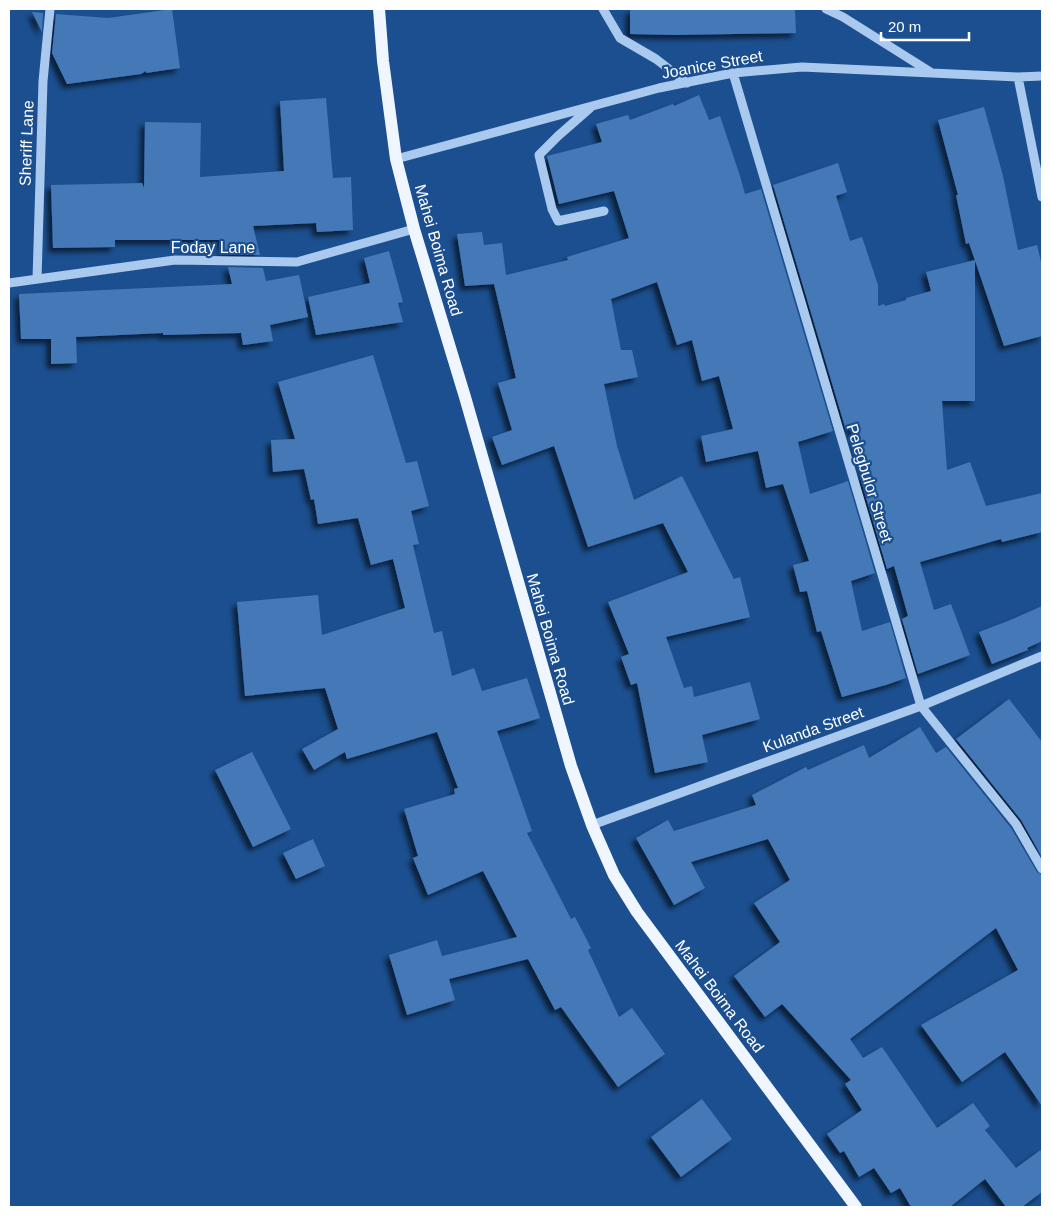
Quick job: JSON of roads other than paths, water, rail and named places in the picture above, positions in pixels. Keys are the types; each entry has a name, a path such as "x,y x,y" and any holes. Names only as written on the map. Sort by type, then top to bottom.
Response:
{"main road":[{"name":"Mahei Boima Road","path":"379,9 383,61 396,159 414,229 465,397 571,766 592,825 614,875 637,912 856,1207"}],"street":[{"name":"Sheriff Lane","path":"37,279 43,82 50,9"},
{"path":"603,9 620,38 656,59 687,83"},
{"path":"826,9 843,17 932,73"},
{"name":"Joanice Street","path":"396,159 659,88 733,73 802,66 1018,77 1042,76"},
{"name":"Pelegbulor Street","path":"733,73 921,706 1016,824 1042,869"},
{"path":"1018,77 1042,197"},
{"path":"592,106 540,155 552,209 558,221 604,211"},
{"name":"Foday Lane","path":"9,283 175,260 297,262 414,229"},
{"name":"Kulanda Street","path":"592,825 921,706 1042,656"}]}
